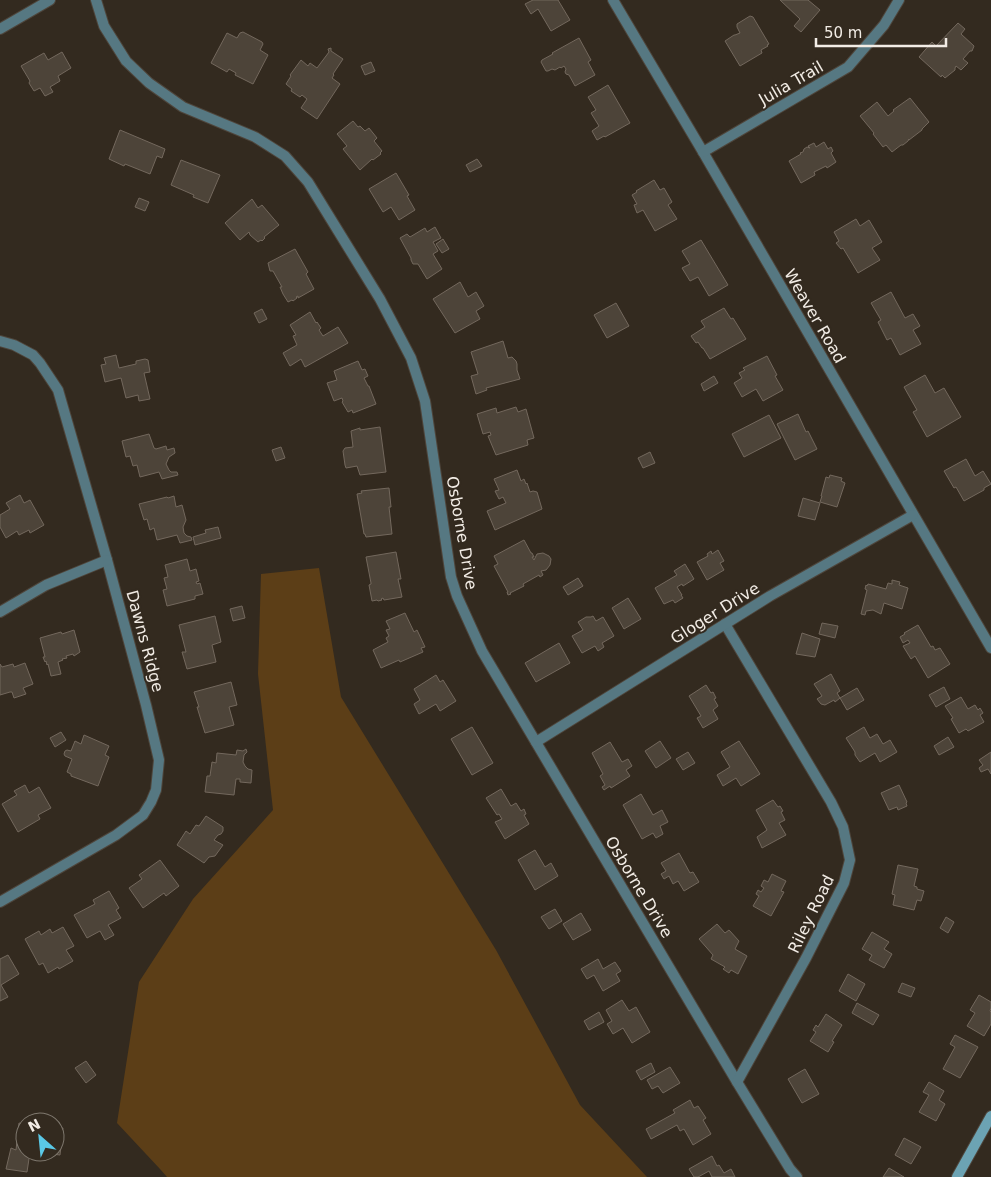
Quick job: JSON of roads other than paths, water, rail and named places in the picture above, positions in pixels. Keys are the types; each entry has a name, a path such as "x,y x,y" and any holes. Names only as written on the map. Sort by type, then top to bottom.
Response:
{"street":[{"path":"0,29 50,0"},
{"name":"Osborne Drive","path":"96,0 104,26 126,62 149,83 183,107 255,137 285,156 308,182 380,299 411,358 425,401 451,577 457,596 482,651 737,1082 790,1169 797,1177"},
{"name":"Weaver Road","path":"613,0 991,648"},
{"name":"Julia Trail","path":"703,152 848,67 884,25 899,0"},
{"name":"Dawns Ridge","path":"0,340 32,355 40,363 58,390 146,704 159,760 156,790 143,815 116,835 0,902"},
{"name":"Gloger Drive","path":"536,742 778,592 913,515"},
{"path":"0,612 46,585 106,560"},
{"name":"Riley Road","path":"725,624 830,802 843,827 850,860 844,883 806,958 737,1082"},
{"path":"957,1177 991,1116"}]}
